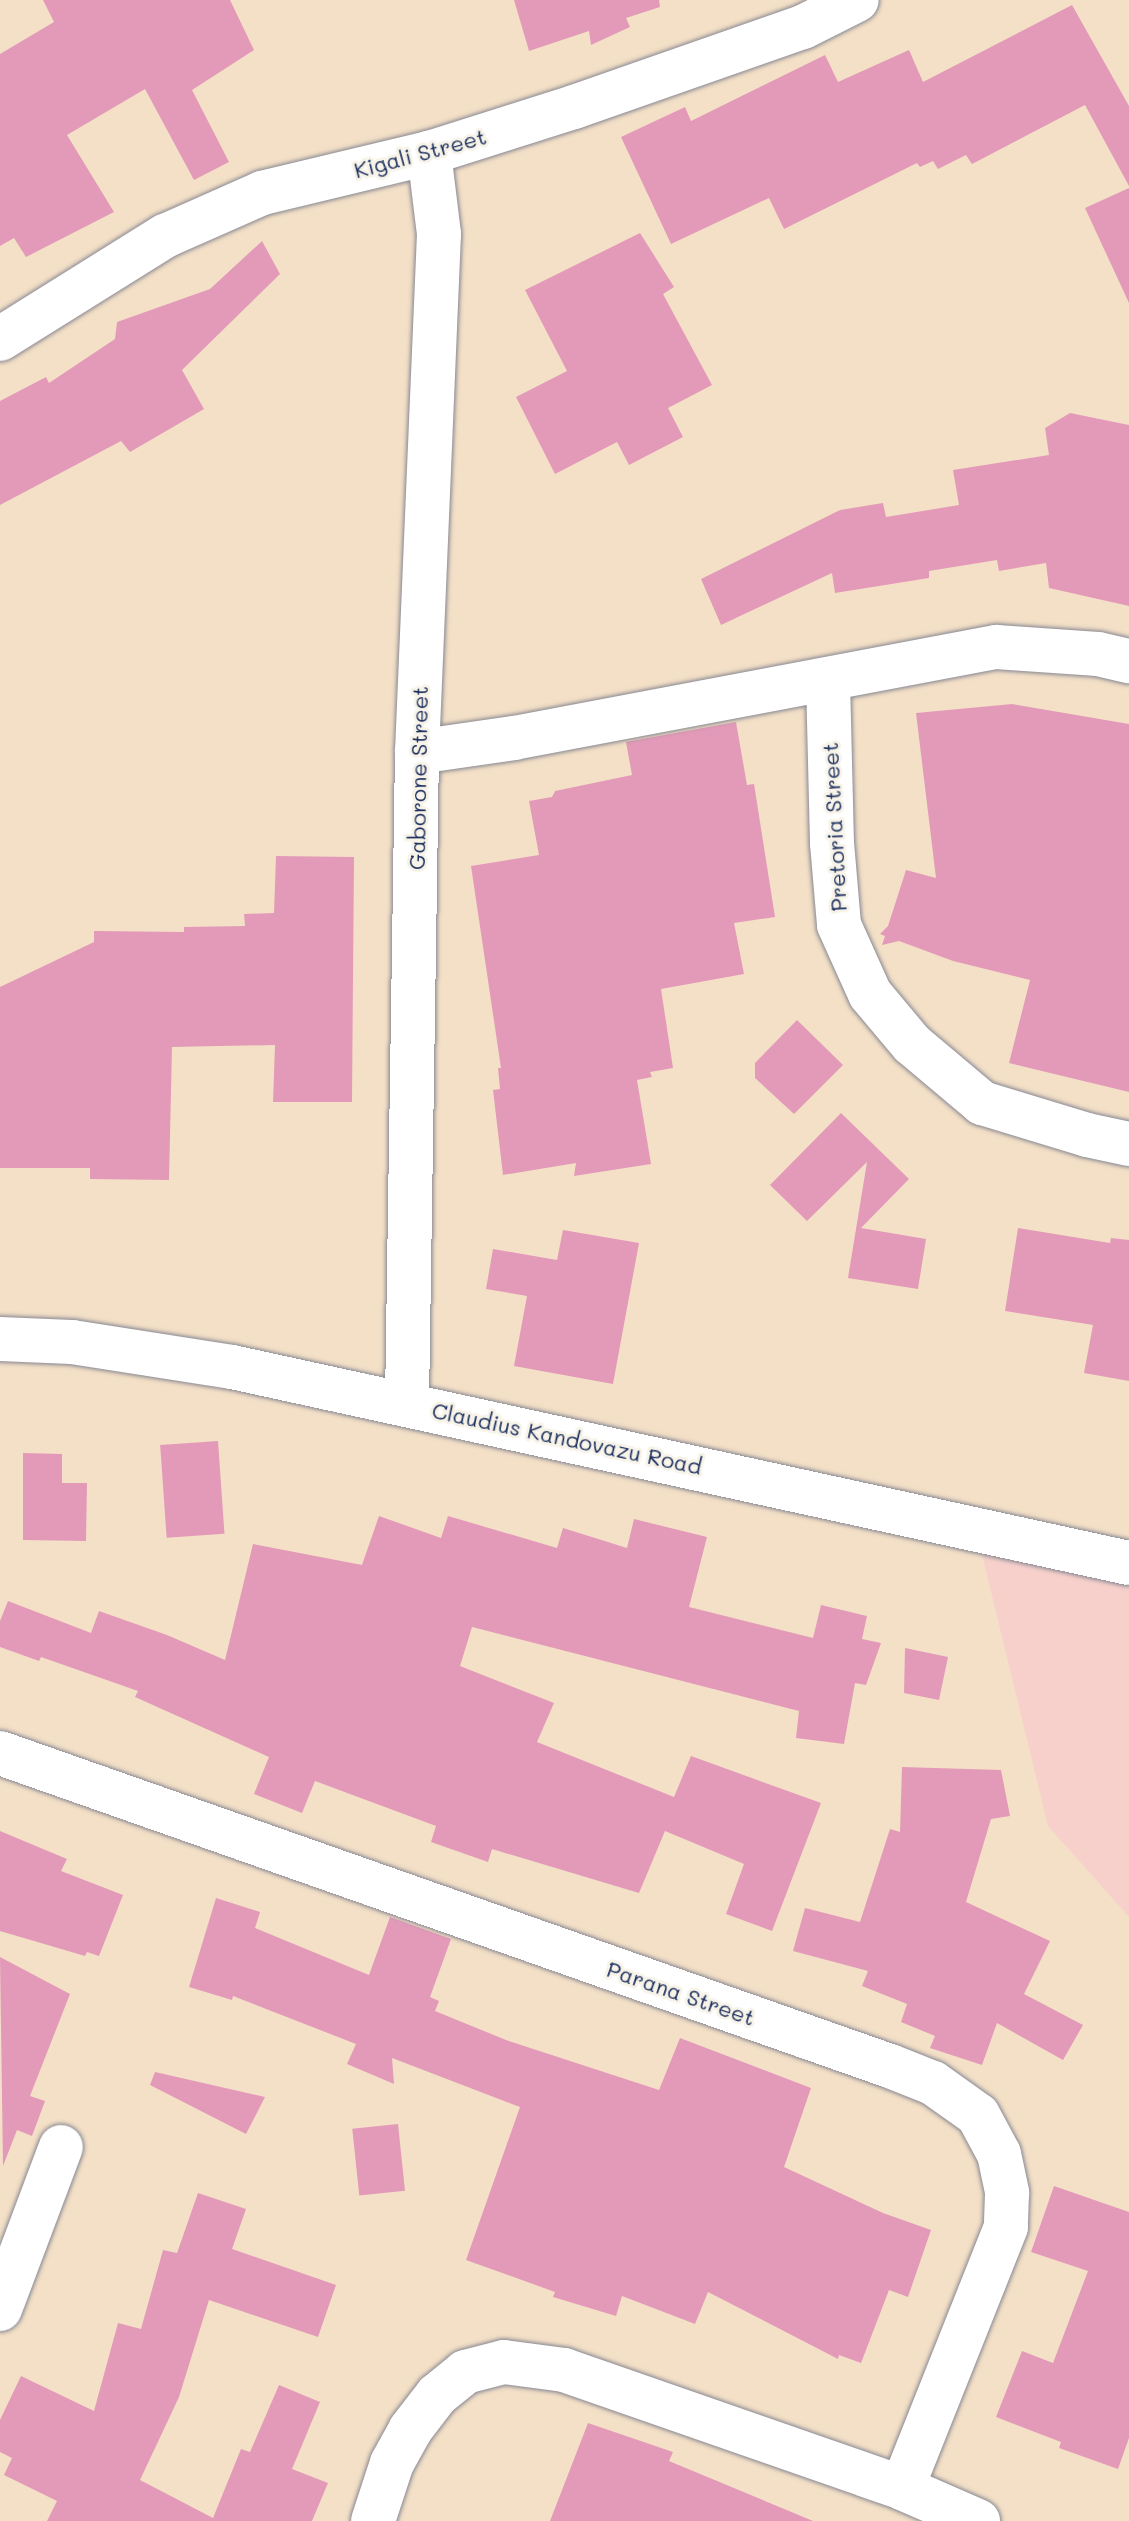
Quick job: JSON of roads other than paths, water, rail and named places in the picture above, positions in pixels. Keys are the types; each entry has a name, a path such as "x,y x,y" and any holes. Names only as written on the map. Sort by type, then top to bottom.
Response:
{"street":[{"name":"Kigali Street","path":"0,339 165,236 262,193 429,153 574,107 789,32 857,0"},
{"name":"Gaborone Street","path":"407,1403 417,752 439,234 429,153"},
{"path":"417,752 828,680 996,647 1098,654 1129,661"},
{"name":"Pretoria Street","path":"828,680 832,843 839,925 870,994 912,1044 982,1103 1087,1135 1129,1144"},
{"name":"Claudius Kandovazu Road","path":"0,1339 72,1342 163,1354 407,1403 1129,1563"},
{"name":"Parana Street","path":"0,1753 890,2066 933,2083 978,2115 999,2154 1007,2193 1006,2227 902,2488"},
{"path":"0,2309 61,2147"},
{"path":"373,2521 392,2463 410,2430 437,2395 465,2372 504,2362 564,2370 902,2488 978,2521"}]}
